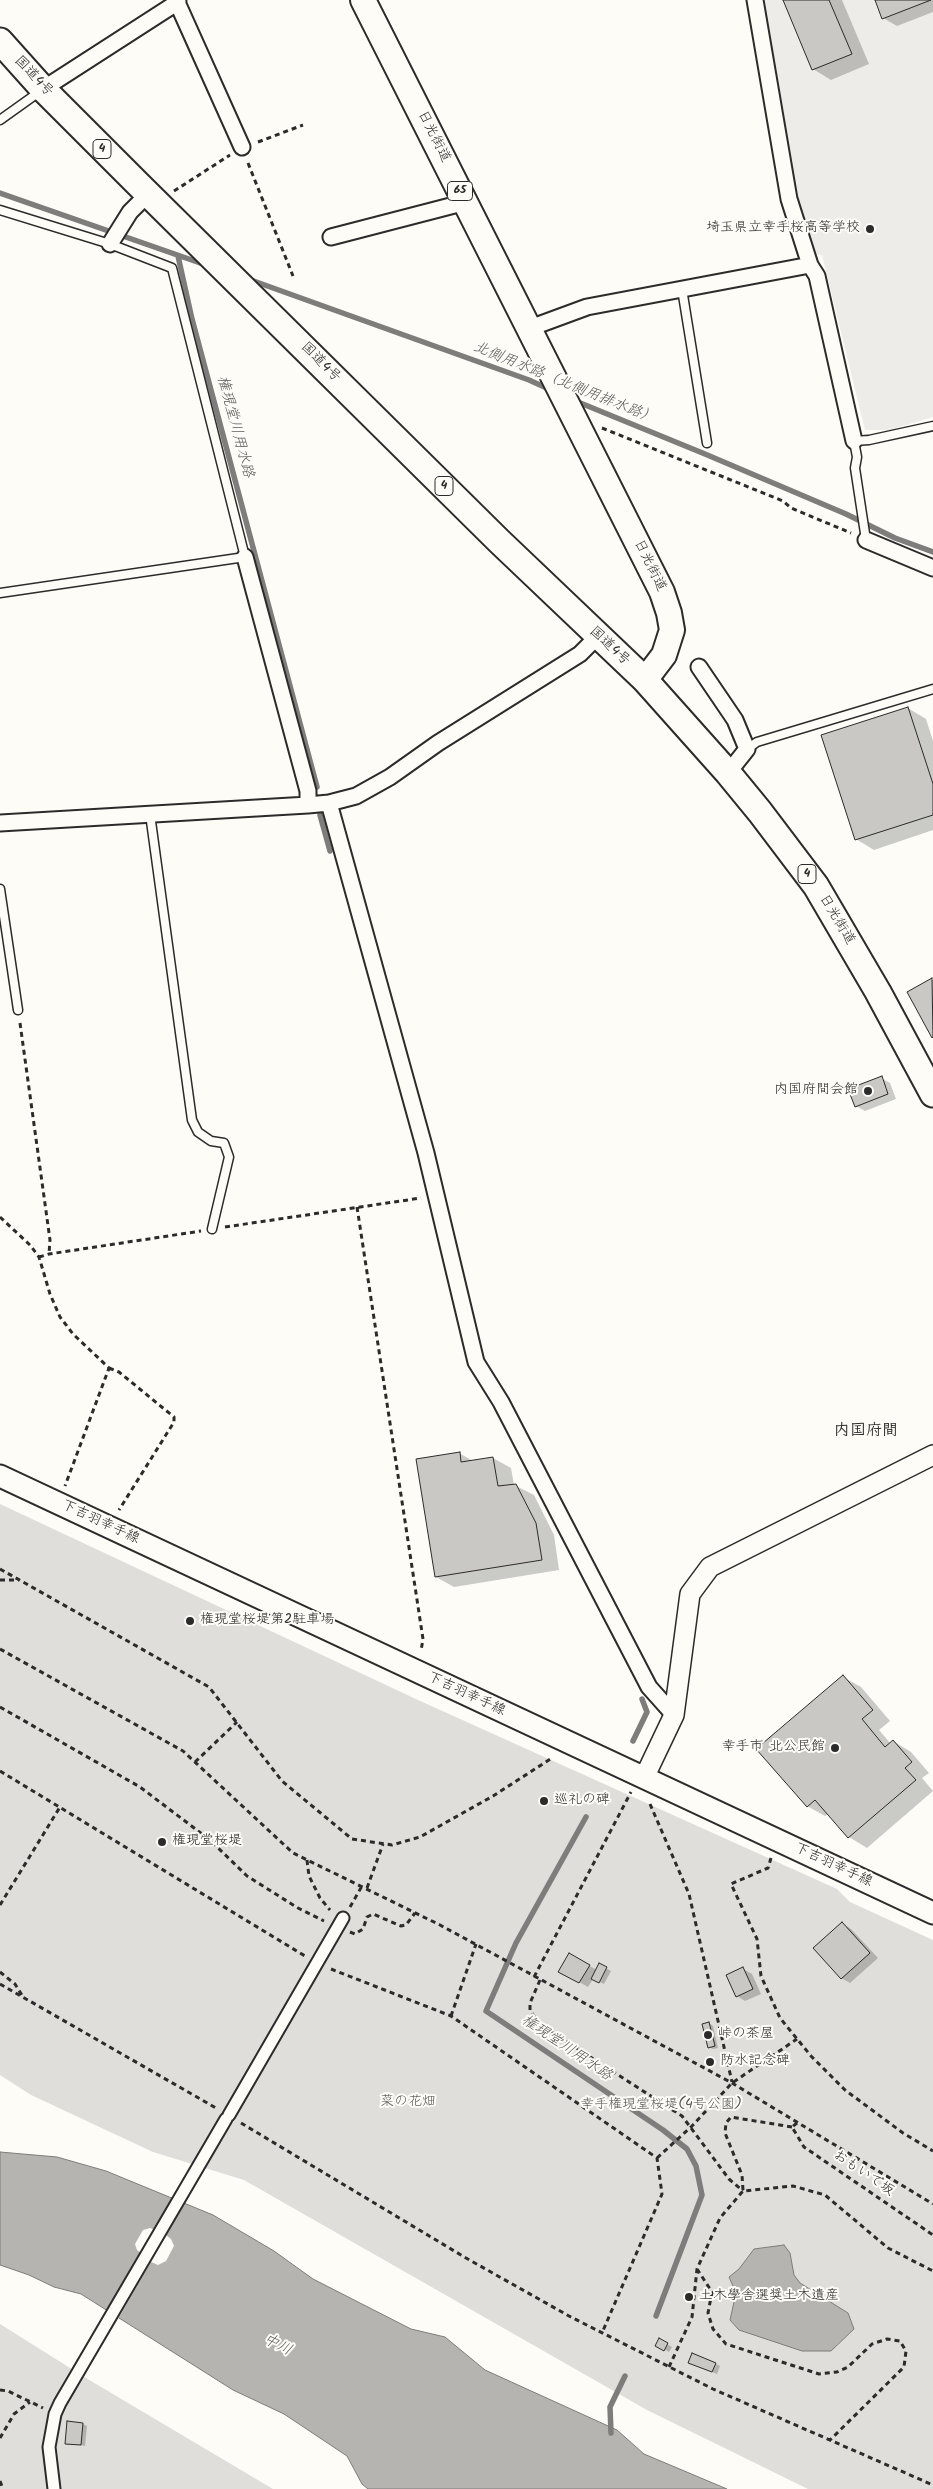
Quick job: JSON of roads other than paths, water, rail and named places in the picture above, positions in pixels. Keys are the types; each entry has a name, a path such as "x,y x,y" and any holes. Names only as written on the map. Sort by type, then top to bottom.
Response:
{"highway":[{"name":"国道4号","path":"0,41 43,89 152,198 645,680"},
{"name":"日光街道","path":"645,680 728,773 816,886 933,1092"}],"main road":[{"name":"日光街道","path":"362,0 530,328 662,592 670,613 672,630 664,655 645,680"},
{"name":"下吉羽幸手線","path":"0,1476 415,1671 638,1785 933,1913"}],"street":[{"path":"755,0 789,199 810,265 817,276 854,441"},
{"path":"43,89 177,1 242,147"},
{"path":"110,244 130,212 152,198"},
{"path":"331,237 466,202"},
{"path":"530,328 587,307 810,265"},
{"path":"866,536 933,568"},
{"path":"245,557 308,791 308,805"},
{"path":"0,823 308,805 330,803 356,796 390,777 438,743 580,654 598,636"},
{"path":"698,667 718,693 735,720 747,749 728,773"},
{"path":"330,803 436,1195 476,1362 501,1402 649,1687 674,1715"},
{"path":"638,1785 674,1715 690,1594 710,1567 933,1455"},
{"path":"54,2489 49,2447 55,2414 341,1923"}],"lane":[{"path":"0,120 43,89"},
{"path":"0,210 110,244 172,268 245,557 0,593"},
{"path":"682,289 707,443"},
{"path":"866,536 855,468 857,457 854,441 869,440 933,426"},
{"path":"747,749 757,742 933,689"},
{"path":"150,814 192,1120 198,1132 210,1140 224,1143 229,1157 212,1229"},
{"path":"0,890 18,1010"}],"water":[{"name":"中川","path":"0,2152 57,2157 106,2171 213,2215 274,2251 313,2279 411,2329 445,2337 485,2370 617,2430 644,2454 727,2489 368,2489 362,2484 347,2456 284,2414 233,2390 81,2294 54,2287 29,2275 0,2265"},
{"path":"784,2245 790,2253 794,2275 800,2283 848,2313 854,2329 831,2351 802,2351 739,2330 730,2320 736,2293 729,2277 739,2269 754,2249"}],"waterway":[{"name":"権現堂川用水路","path":"0,193 206,265"},
{"name":"権現堂川用水路","path":"178,256 192,319 317,787"},
{"name":"北側用水路（北側用排水路）","path":"248,279 529,380 551,390"},
{"name":"北側用水路（北側用排水路）","path":"573,400 846,514 895,538 933,552"},
{"name":"権現堂川用水路","path":"320,815 330,851"},
{"name":"権現堂川用水路","path":"633,1741 647,1712 642,1699"},
{"name":"権現堂川用水路","path":"586,1817 516,1943 486,2011 663,2130 687,2149 696,2166 702,2195 656,2316"},
{"name":"権現堂川用水路","path":"611,2433 610,2407 625,2376"}],"place":[{"name":"埼玉県立幸手桜高等学校","path":"870,229"},
{"name":"内国府間会館","path":"868,1091"},
{"name":"権現堂桜堤第2駐車場","path":"190,1621"},
{"name":"幸手市 北公民館","path":"835,1748"},
{"name":"巡礼の碑","path":"544,1801"},
{"name":"権現堂桜堤","path":"162,1842"},
{"name":"峠の茶屋","path":"708,2035"},
{"name":"防水記念碑","path":"710,2062"},
{"name":"土木學舎選奨土木遺産","path":"689,2297"}],"district":[{"name":"内国府間","path":"866,1432"}],"park label":[{"name":"菜の花畑","path":"408,2103"},
{"name":"幸手権現堂桜堤(4号公園)","path":"661,2106"}]}
